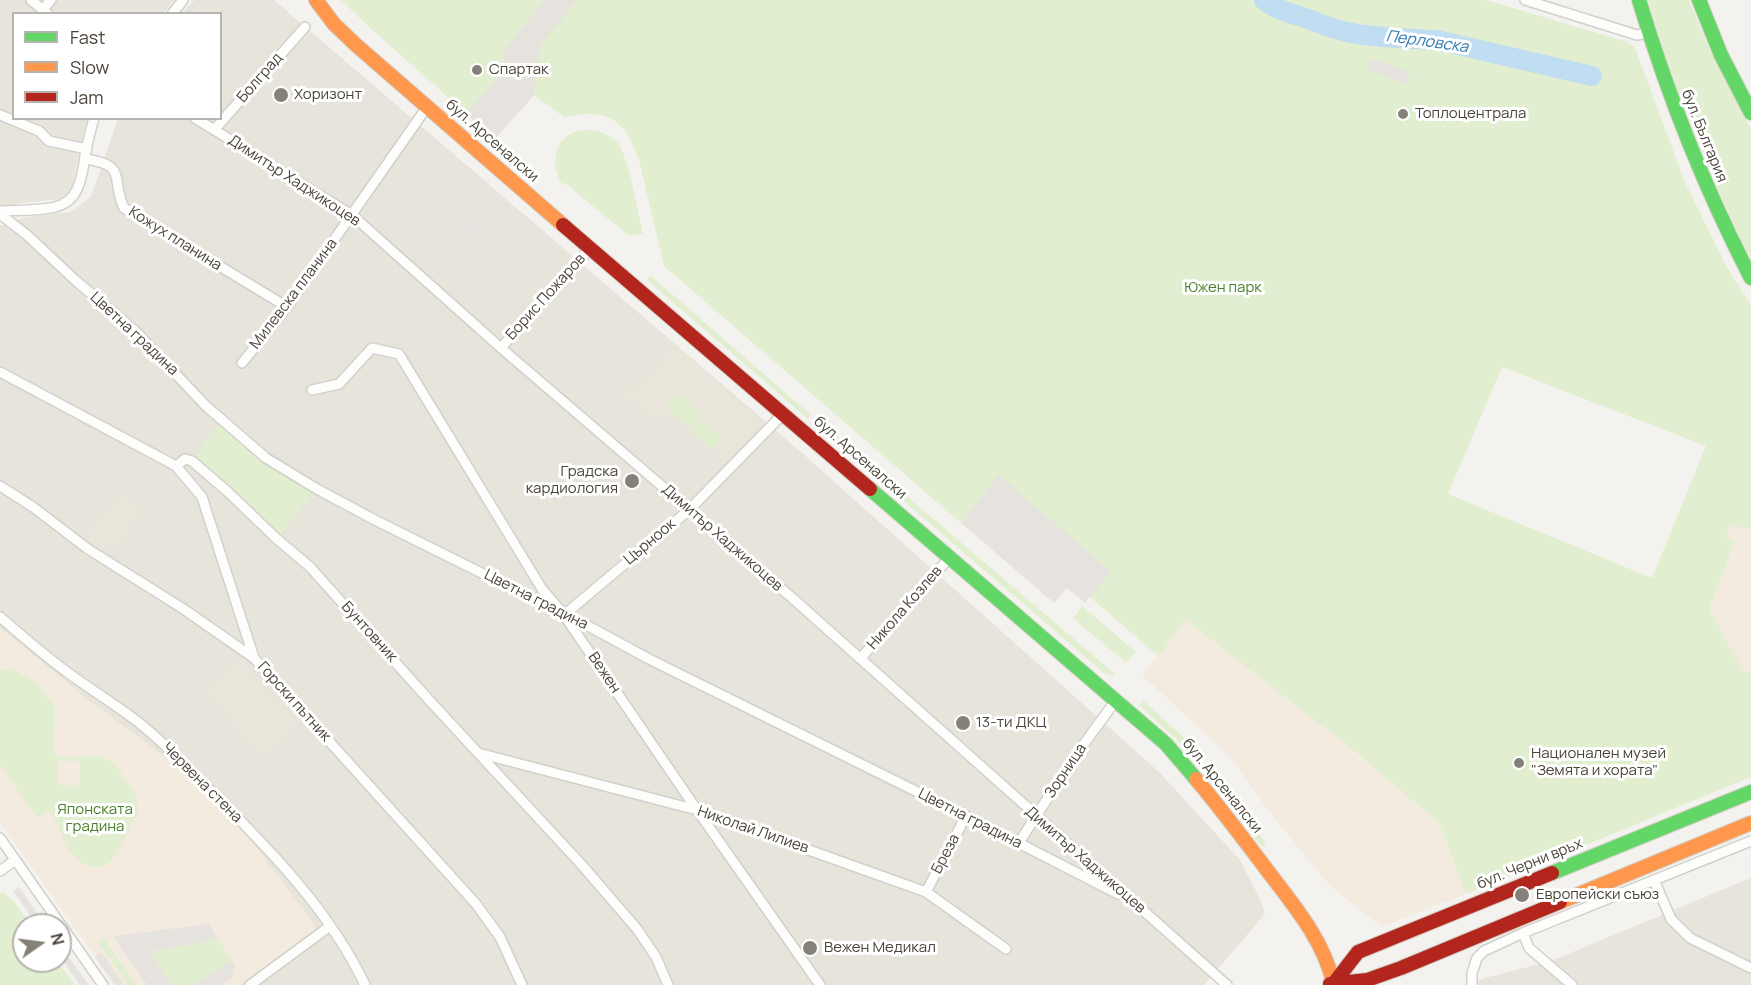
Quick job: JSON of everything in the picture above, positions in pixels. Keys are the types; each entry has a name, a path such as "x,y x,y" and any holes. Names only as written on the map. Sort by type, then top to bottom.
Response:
{"street":[{"path":"31,0 45,11 51,0"},
{"path":"174,12 183,0"},
{"name":"бул. Арсеналски","path":"316,0 345,36 1166,744 1200,782 1262,861 1318,939 1327,957 1332,984"},
{"path":"1525,0 1637,35 1649,33"},
{"name":"бул. България","path":"1639,0 1687,142 1711,200 1751,278"},
{"path":"1699,0 1721,55 1751,113"},
{"name":"Болград","path":"214,130 305,27"},
{"name":"Милевска планина","path":"242,363 287,307 427,107"},
{"path":"12,120 39,131 49,141 87,149"},
{"path":"0,212 45,208 66,203 76,193 81,181 94,120"},
{"name":"Димитър Хаджикоцев","path":"198,120 352,215 501,348 790,596 1227,985"},
{"name":"Кожух планина","path":"85,159 101,161 115,172 120,200 124,208 287,307"},
{"name":"Цветна градина","path":"0,212 134,330 206,406 266,458 373,519 1131,900"},
{"name":"Борис Пожаров","path":"501,348 591,247"},
{"name":"Вежен","path":"312,390 339,384 372,348 399,354 542,589 564,615 820,985"},
{"name":"Бунтовник","path":"0,372 176,466 185,459 192,461 310,567 637,928 656,957 668,985"},
{"name":"Църноок","path":"564,615 689,510 783,414"},
{"path":"176,466 202,497 254,658"},
{"name":"Горски пътник","path":"0,486 33,507 88,549 182,608 254,658 476,904 500,937 522,985"},
{"name":"Никола Козлев","path":"860,659 950,557"},
{"name":"Червена стена","path":"0,617 71,675 138,722 174,754 266,846 330,926 355,963 365,985"},
{"name":"Зорница","path":"1018,844 1073,759 1116,699"},
{"name":"Николай Лилиев","path":"480,754 697,810 926,892 1006,950"},
{"name":"бул. Черни връх","path":"1332,984 1358,952 1751,792"},
{"name":"Бреза","path":"926,892 966,816"},
{"path":"1332,984 1367,980 1401,969 1751,822"},
{"path":"0,838 103,985"},
{"path":"1472,985 1472,973 1480,954 1523,933 1751,841"},
{"path":"0,871 15,860"},
{"path":"1654,880 1671,919 1690,938 1751,968"},
{"path":"250,985 330,926"},
{"path":"1523,933 1529,948 1572,985"}],"shaded area":[{"path":"0,0 175,0 164,12 12,12 12,120 88,120 71,191 62,199 12,204 0,208"},
{"path":"194,0 274,0 801,452 1159,772 1240,860 1261,901 1265,914 1204,985 239,985 316,928 78,692 0,628 0,226 25,217 70,212 91,197 118,120 222,120 222,12 183,12"},
{"path":"545,0 577,0 540,46 534,95 495,139 466,114 507,67 502,53"},
{"path":"1371,58 1410,72 1406,84 1367,69"},
{"path":"467,213 481,225 467,241 453,230"},
{"path":"674,343 760,421 724,462 674,417 647,419 618,393 626,385 632,389"},
{"path":"999,475 1111,572 1085,603 1067,588 1054,603 961,523"},
{"path":"1751,476 1751,671 1744,672 1709,609 1735,543 1727,537"},
{"path":"119,490 144,510 112,555 85,534"},
{"path":"1186,619 1340,739 1439,823 1466,894 1381,927 1329,885 1268,810 1231,758 1142,675"},
{"path":"0,628 78,692 186,773 253,843 317,928 239,985 115,985 72,924 72,913 64,913 0,822"},
{"path":"240,657 300,726 261,760 201,691"},
{"path":"1751,878 1751,985 1463,985 1551,961"},
{"path":"19,887 37,913 29,913 13,891"},
{"path":"209,924 218,939 150,952 172,985 147,985 113,936"},
{"path":"101,952 124,985 115,985 95,957"},
{"path":"232,961 236,967 231,970 234,976 222,985 193,985"},
{"path":"72,962 89,985 80,985 71,973"}],"green space":[{"name":"Южен парк","path":"341,0 1486,0 1627,42 1635,48 1685,182 1723,260 1751,306 1751,528 1731,525 1727,537 1735,542 1709,609 1744,672 1751,671 1751,777 1466,894 1439,823 1340,739 1186,620 1158,656 1090,597 1110,572 999,476 961,523 664,266 639,160 627,134 612,119 592,114 564,117 534,95 495,139","holes":["1502,367 1706,446 1652,578 1448,494"]},
{"path":"1648,0 1689,0 1708,46 1751,129 1751,259 1694,132"},
{"path":"591,130 611,137 621,149 629,172 643,234 629,236 565,183 563,185 559,179 555,164 560,143 574,132"},
{"path":"650,275 811,415 808,419 647,280"},
{"path":"678,394 702,415 690,429 666,407"},
{"path":"222,418 266,458 317,489 277,539 192,461"},
{"path":"701,419 722,438 712,449 691,430"},
{"path":"819,421 1115,674 1104,673 815,425"},
{"path":"1082,606 1136,652 1126,663 1073,618"},
{"name":"Японската градина","path":"10,668 35,682 55,706 54,753 58,757 102,756 118,768 136,796 138,812 114,858 107,864 94,867 74,856 48,810 37,818 0,764 0,671","holes":["57,761 80,761 80,785 58,785"]},
{"path":"1143,700 1182,736 1217,779 1266,843 1262,847 1177,740 1139,705"},
{"path":"4,893 12,899 22,913 12,913 12,973 66,973 75,985 0,985 0,894"},
{"path":"104,939 115,955 110,959 98,942"},
{"path":"218,939 232,961 193,985 172,985 149,952"},
{"path":"117,957 136,985 128,985 111,961"}],"waterway":[{"name":"Перловска","path":"1264,0 1282,10 1343,31 1441,41 1592,76"}],"traffic: fast":[{"path":"1639,0 1662,71 1689,142 1718,211 1751,278"},
{"path":"1699,0 1721,55 1751,113"},
{"path":"870,489 1166,744 1196,779"},
{"path":"1552,873 1751,792"}],"traffic: slow":[{"path":"316,0 334,24 356,45 563,225"},
{"path":"1196,779 1299,913 1324,954 1334,985"},
{"path":"1560,902 1751,823"}],"traffic: jam":[{"path":"563,225 870,489"},
{"path":"1334,983 1358,952 1552,873"},
{"path":"1330,984 1367,980 1401,968 1560,902"}],"place":[{"name":"Спартак","path":"477,70"},
{"name":"Хоризонт","path":"281,95"},
{"name":"Топлоцентрала","path":"1403,114"},
{"name":"Градска кардиология","path":"632,481"},
{"name":"13-ти ДКЦ","path":"963,723"},
{"name":"Национален музей \"Земята и хората\"","path":"1519,763"},
{"name":"Европейски съюз","path":"1522,895"},
{"name":"Вежен Медикал","path":"810,948"}]}
